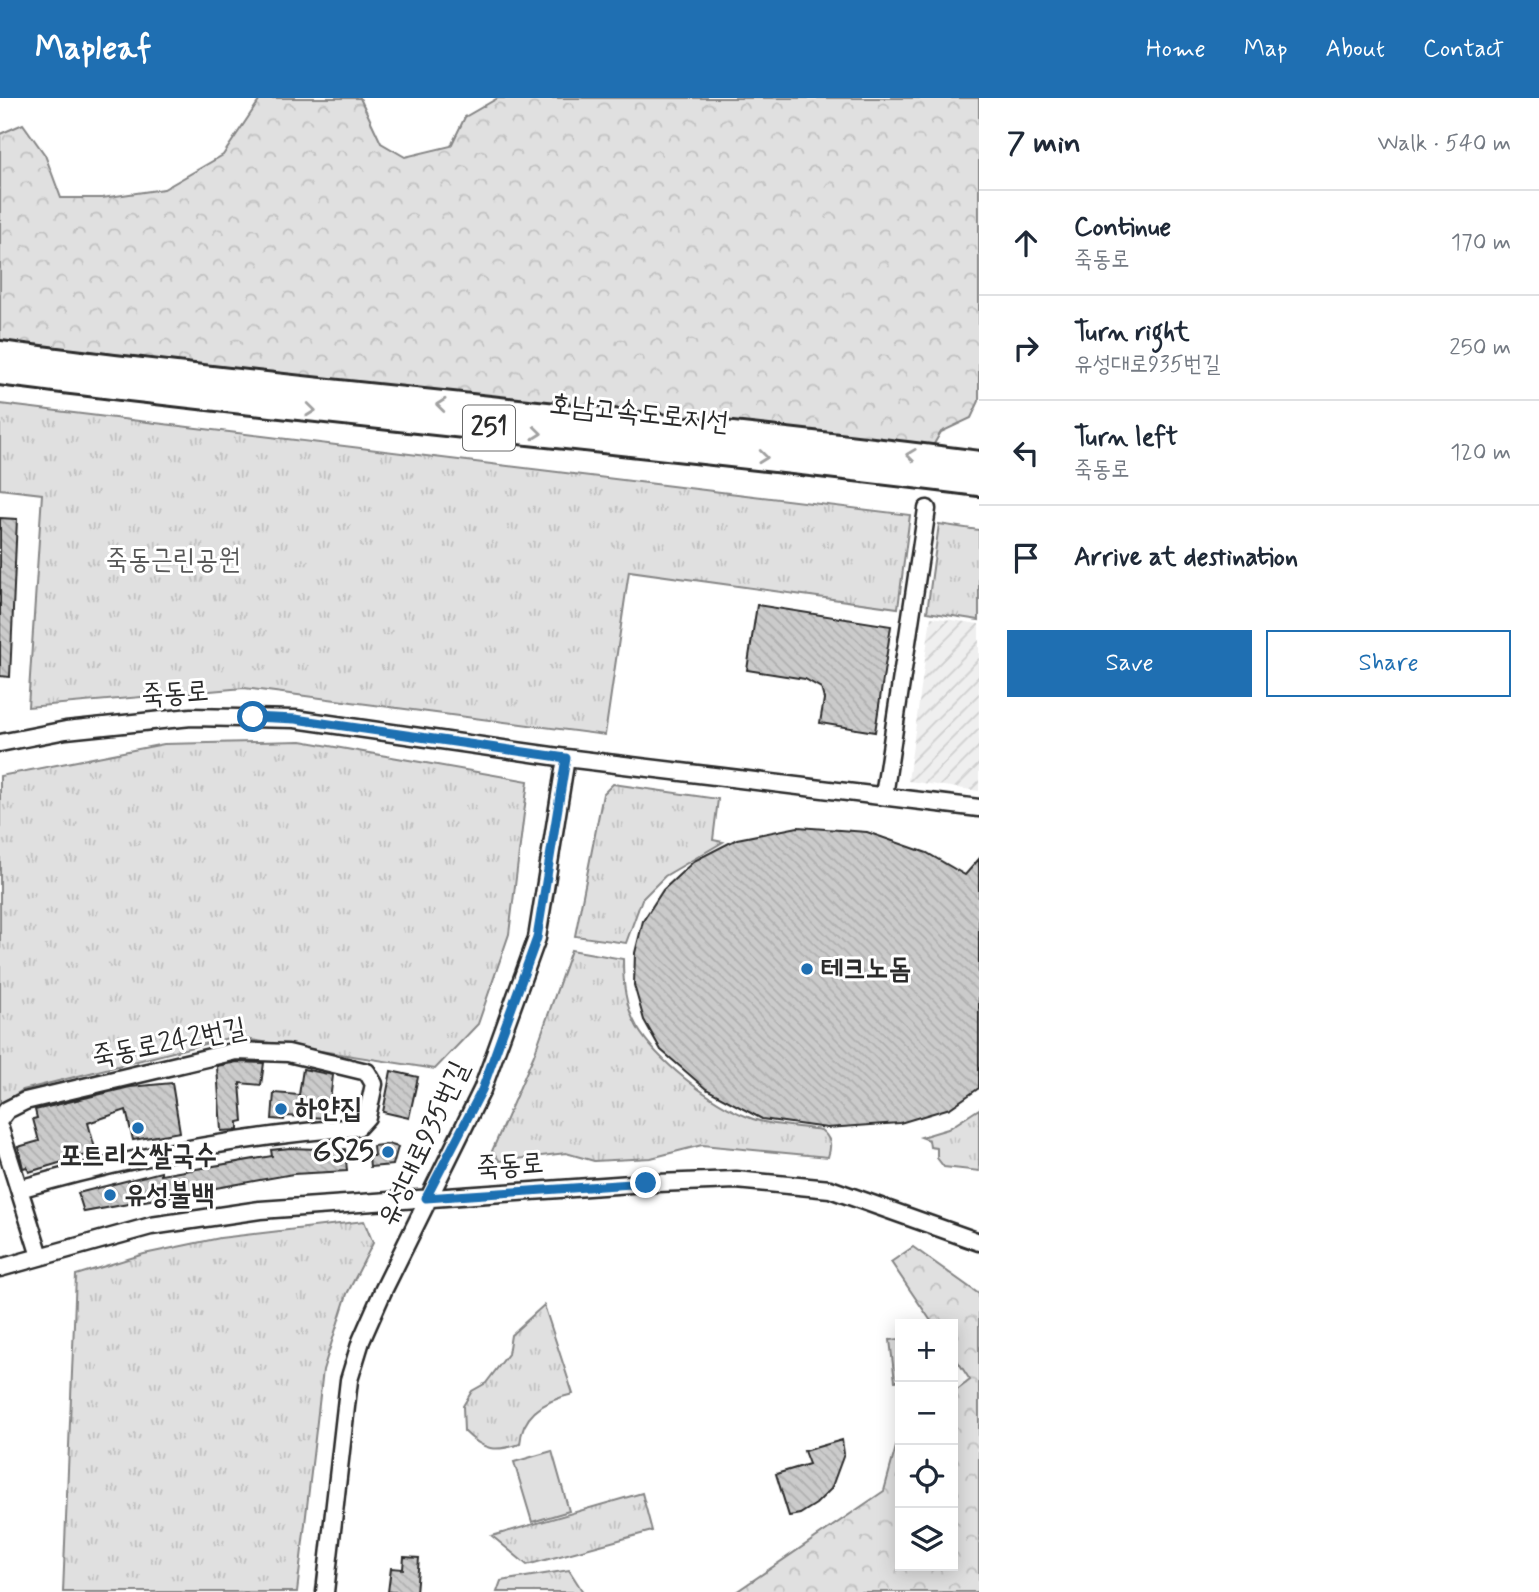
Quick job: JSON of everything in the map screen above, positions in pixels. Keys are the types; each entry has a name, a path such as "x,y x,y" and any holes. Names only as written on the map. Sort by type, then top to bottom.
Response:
{"highway":[{"name":"호남고속도로지선","path":"0,354 221,383 818,443 979,464"},
{"name":"호남고속도로지선","path":"0,372 221,400 816,462 979,483"}],"street":[{"path":"884,796 927,509"},
{"name":"죽동로","path":"0,743 66,730 191,717 295,719 566,758 979,808"},
{"name":"유성대로935번길","path":"325,1592 349,1380 361,1341 426,1198 482,1090 537,938 566,758"},
{"name":"죽동로242번길","path":"0,1119 7,1110 25,1101 236,1051 288,1054 368,1072 374,1084 367,1117 358,1127 297,1132 124,1161 19,1189"},
{"path":"0,1129 40,1256"},
{"name":"죽동로","path":"0,1268 151,1226 232,1214 426,1198 736,1180 795,1183 855,1196 979,1242"}],"shaded area":[{"path":"931,617 979,624 979,791 908,781"}],"green space":[{"path":"261,98 360,98 381,143 405,157 451,146 465,117 498,98 979,98 979,401 971,418 941,432 931,449 0,341 0,134 23,124 45,155 61,198 102,198 164,189 223,155"},
{"name":"죽동근린공원","path":"0,404 910,515 898,608 629,571 605,735 244,688 28,707 42,494 0,489"},
{"path":"939,524 979,530 979,620 927,612"},
{"path":"301,741 528,781 509,934 478,1024 435,1069 232,1037 23,1090 0,1104 0,776 164,744"},
{"path":"613,784 718,799 713,840 723,842 665,876 642,899 626,943 575,936 603,794"},
{"path":"571,950 623,959 626,994 637,1027 658,1053 686,1080 733,1111 756,1120 821,1130 830,1142 828,1157 702,1145 651,1158 594,1161 566,1153 500,1161 492,1151 534,1055"},
{"path":"979,1109 979,1171 944,1167 937,1158 937,1148 930,1147 929,1140 921,1137 948,1129"},
{"path":"364,1221 373,1243 347,1294 323,1370 297,1592 63,1592 76,1275 144,1254 220,1238"},
{"path":"913,1247 979,1294 979,1592 736,1592 884,1491 895,1450 895,1571 958,1571 958,1389 970,1380 958,1362 958,1319 930,1319 891,1262"},
{"path":"544,1305 573,1394 545,1404 537,1410 525,1424 520,1444 497,1449 484,1446 464,1431 463,1406 472,1391 486,1383 508,1354 511,1335"},
{"path":"890,1340 895,1340 895,1381"},
{"path":"552,1451 569,1511 532,1522 514,1462"},
{"path":"642,1493 652,1531 527,1565 492,1536"},
{"path":"569,1570 583,1592 497,1592 501,1581"}],"building":[{"path":"0,518 17,519 10,677 0,676"},
{"path":"757,605 891,626 875,732 820,723 824,699 821,688 805,679 747,670"},
{"name":"테크노돔","path":"798,827 867,832 927,853 965,875 979,859 979,1088 950,1108 900,1123 827,1128 762,1119 706,1089 661,1050 644,1020 634,985 635,953 643,921 663,890 694,861 737,839"},
{"path":"237,1062 264,1063 261,1085 240,1083 243,1121 238,1122 238,1130 221,1131 217,1066"},
{"path":"303,1069 333,1075 328,1118 285,1116 284,1120 272,1119 274,1093 299,1095"},
{"path":"391,1071 418,1077 409,1118 383,1112"},
{"path":"172,1083 180,1132 133,1140 126,1110 88,1123 96,1152 29,1172 27,1167 23,1168 18,1147 39,1141 33,1119 37,1118 35,1110 130,1087"},
{"path":"388,1144 398,1147 393,1165 370,1167 369,1156 374,1156 373,1146"},
{"path":"317,1149 318,1152 345,1149 347,1171 293,1174 84,1212 78,1193 161,1172 161,1175 272,1156 271,1150"},
{"path":"842,1440 844,1454 831,1489 816,1504 800,1514 789,1516 776,1474 809,1464 804,1451"},
{"path":"404,1557 419,1558 416,1592 388,1592 391,1568 403,1569"}],"place":[{"name":"테크노돔","path":"807,969"},
{"name":"하얀집","path":"281,1109"},
{"name":"포트리스쌀국수","path":"138,1128"},
{"name":"GS25","path":"388,1152"},
{"name":"유성불백","path":"110,1195"}],"route":[{"path":"253,717 295,719 566,758 537,938 482,1090 426,1198 646,1183"}]}
